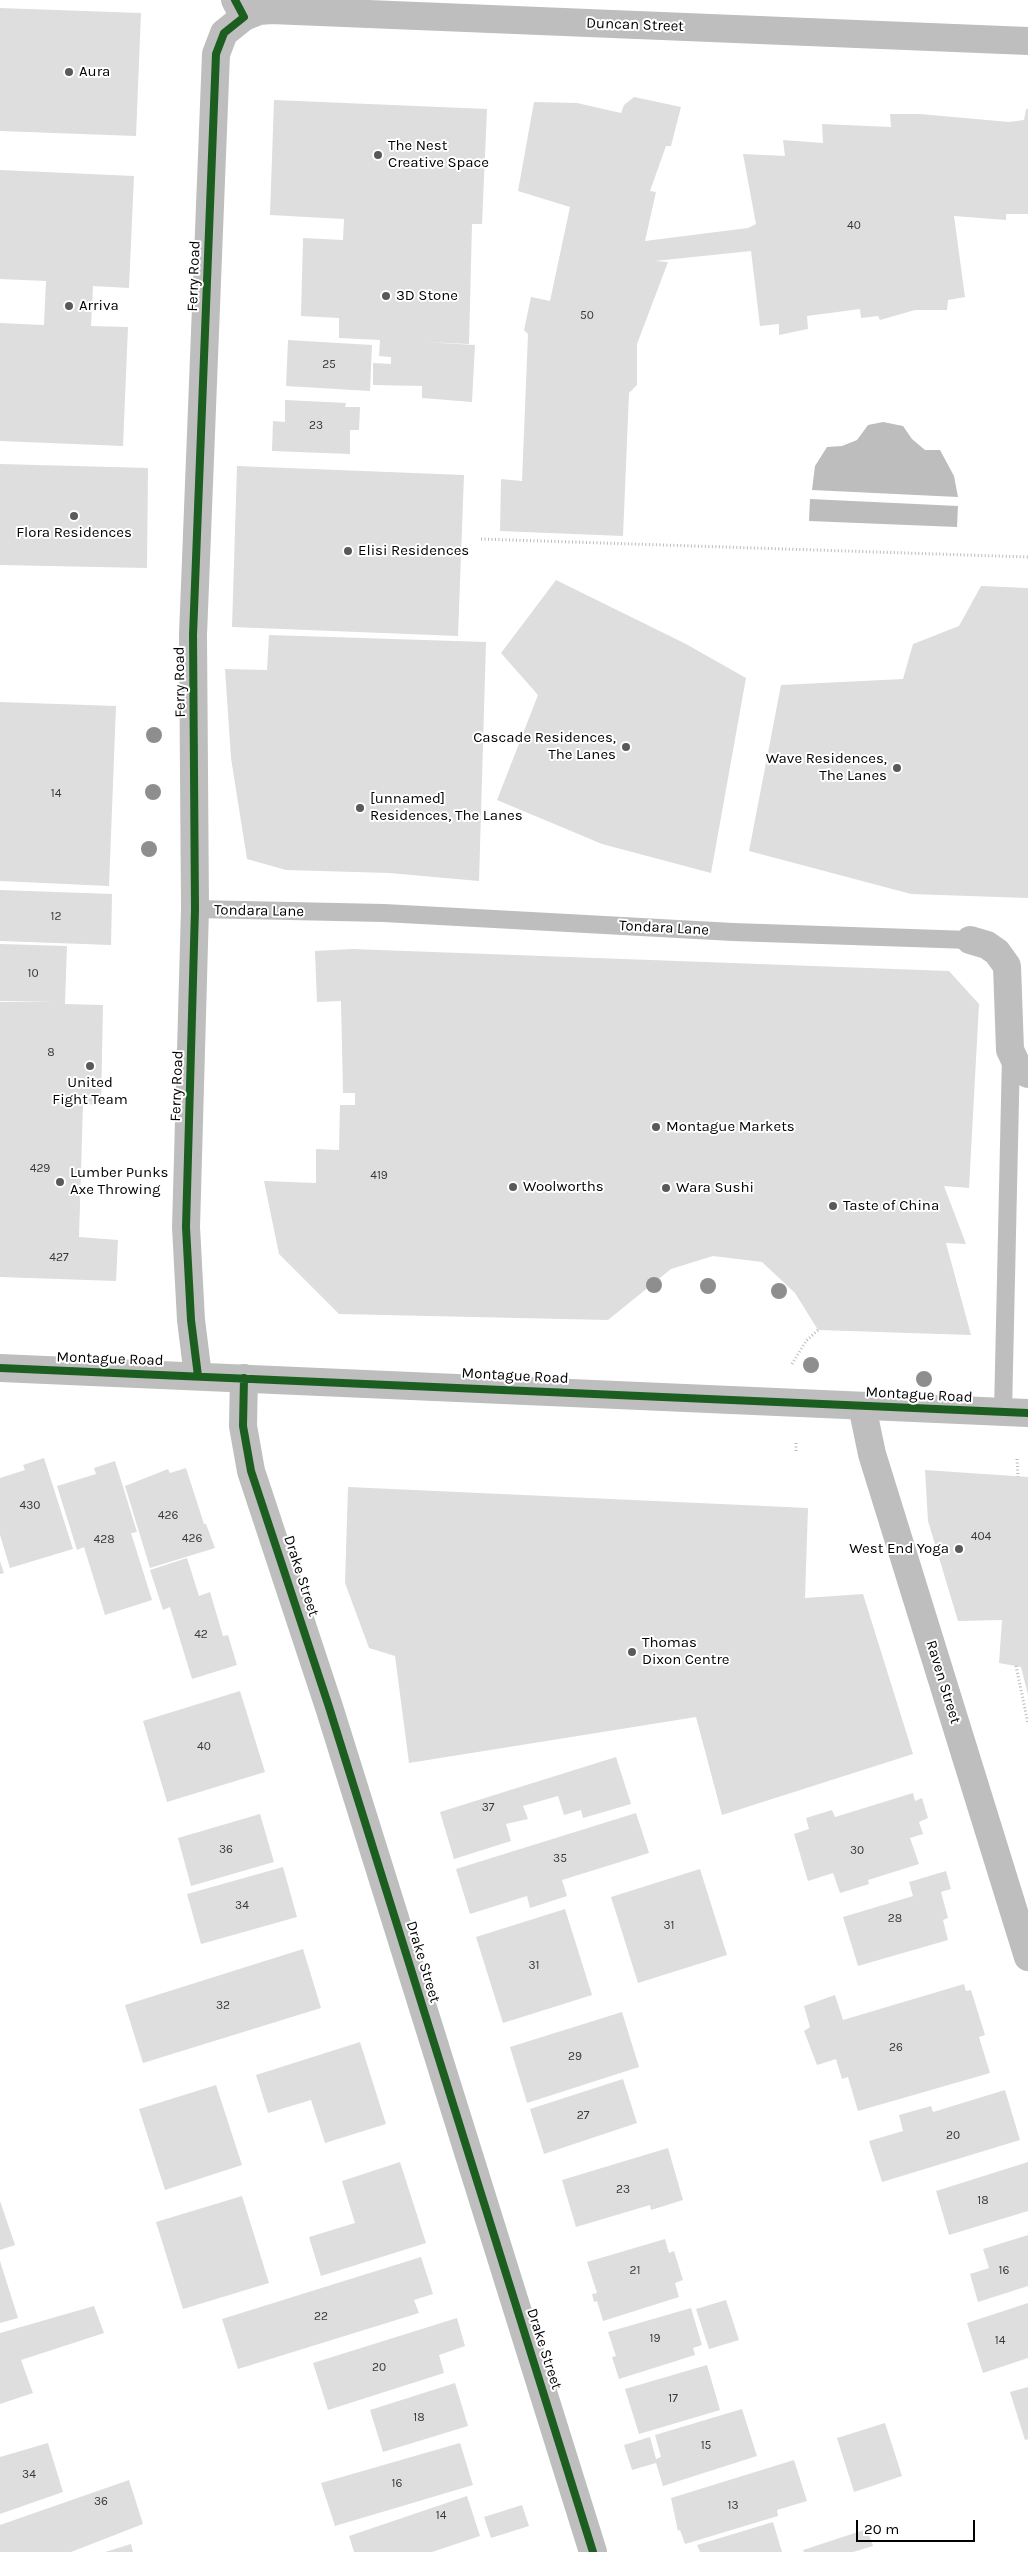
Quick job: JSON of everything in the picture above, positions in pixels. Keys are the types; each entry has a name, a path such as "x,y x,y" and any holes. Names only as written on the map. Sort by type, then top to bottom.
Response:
{"street":[{"name":"Duncan Street","path":"239,9 1028,41"},
{"name":"Ferry Road","path":"198,1376 191,1320 186,1227 195,909 193,635 216,54 224,33 239,9"},
{"name":"Tondara Lane","path":"970,940 987,945 997,952 1007,966 1019,1064"},
{"name":"Montague Road","path":"0,1368 1015,1413"},
{"name":"Drake Street","path":"244,1378 243,1426 252,1470 329,1707 593,2552"},
{"name":"Raven Street","path":"862,1406 872,1454 1028,1957"}],"lane":[{"name":"Tondara Lane","path":"195,909 384,913 734,932 970,940"},
{"path":"1015,1413 1019,1064"}],"path":[{"path":"481,539 1028,556"},
{"path":"792,1364 806,1341 818,1330"},
{"path":"796,1443 796,1451"},
{"path":"1017,1459 1018,1476"},
{"path":"1016,1666 1028,1723"}],"shaded area":[{"path":"883,422 903,426 912,439 925,450 940,450 954,476 958,497 812,490 815,466 827,447 842,446 857,440 868,425"},
{"path":"810,499 958,506 957,527 809,521"}],"building":[{"name":"Aura","path":"0,8 141,13 136,136 0,131"},
{"path":"634,97 681,107 671,146 666,146 650,191 656,192 645,241 748,228 756,224 743,154 785,156 783,140 823,143 822,124 891,127 890,114 920,114 1009,122 1024,120 1026,109 1028,109 1028,214 1006,214 1006,220 954,216 965,297 948,300 947,310 915,310 880,320 878,316 861,318 860,309 807,316 808,329 779,335 779,324 760,326 751,251 655,261 668,262 637,344 637,385 629,393 623,536 500,531 501,479 522,481 528,334 524,330 531,297 550,301 570,207 518,191 534,102 577,103 621,113 624,105"},
{"path":"274,100 487,109 482,224 472,224 469,344 423,342 475,345 472,402 422,398 422,386 373,385 373,363 391,364 391,357 379,356 380,340 339,338 339,318 301,316 303,238 343,240 344,219 270,215"},
{"name":"Arriva","path":"0,170 134,176 129,288 93,286 91,326 128,327 123,446 0,441 0,323 44,325 46,281 0,279"},
{"path":"288,340 372,345 370,391 286,386"},
{"path":"285,400 346,403 345,407 360,407 359,430 350,430 350,454 272,451 273,421 285,422"},
{"name":"Flora Residences","path":"0,464 148,468 147,568 0,565"},
{"name":"Elisi Residences","path":"237,466 464,475 458,636 232,627"},
{"name":"Cascade Residences, The Lanes","path":"556,580 686,644 746,678 711,873 602,844 497,800 538,695 501,653"},
{"name":"Wave Residences, The Lanes","path":"981,586 1028,588 1028,898 911,894 749,851 781,685 903,679 913,644 959,626"},
{"name":"[unnamed] Residences, The Lanes","path":"269,635 486,642 479,881 389,873 286,870 247,859 231,758 225,669 267,670"},
{"path":"0,702 116,706 109,886 0,881"},
{"path":"0,890 112,894 111,945 0,941"},
{"path":"0,944 67,946 65,1004 103,1005 101,1105 83,1104 79,1237 118,1240 116,1281 0,1277 0,1002 56,1002 0,1001"},
{"name":"Montague Markets","path":"352,949 949,971 979,1004 969,1188 944,1186 966,1244 946,1243 971,1335 818,1330 795,1293 762,1262 713,1256 671,1269 608,1320 339,1314 279,1254 264,1181 316,1183 316,1149 339,1150 340,1105 355,1105 355,1093 343,1093 341,1001 317,1002 315,951"},
{"path":"44,1458 73,1549 10,1568 0,1535 0,1478 25,1470 23,1465"},
{"path":"115,1461 137,1532 131,1533 152,1600 105,1615 84,1547 77,1550 57,1486 96,1474 94,1468"},
{"path":"186,1468 204,1524 206,1524 215,1548 150,1568 125,1486 168,1469 170,1473"},
{"path":"925,1470 1028,1477 1028,1695 1021,1667 999,1663 1002,1620 958,1621 928,1521"},
{"name":"Thomas Dixon Centre","path":"348,1487 808,1508 805,1598 863,1594 913,1754 722,1815 696,1717 409,1763 395,1656 369,1648 345,1583"},
{"path":"187,1558 199,1596 210,1592 223,1636 228,1635 237,1665 192,1679 170,1607 163,1610 150,1570"},
{"path":"0,1561 4,1573 0,1574"},
{"path":"240,1691 265,1772 167,1802 143,1721"},
{"path":"616,1757 631,1804 583,1818 581,1810 564,1815 558,1796 523,1806 528,1819 506,1824 511,1841 454,1859 440,1812"},
{"path":"913,1793 915,1801 922,1798 928,1818 919,1822 923,1834 910,1838 919,1864 868,1880 869,1884 840,1893 833,1873 808,1881 794,1834 809,1829 806,1818 832,1810 835,1817"},
{"path":"636,1813 649,1853 562,1880 567,1896 530,1908 527,1896 470,1914 456,1869"},
{"path":"260,1814 274,1862 191,1886 178,1838"},
{"path":"283,1867 297,1917 201,1944 187,1894"},
{"path":"700,1869 727,1955 638,1983 611,1897"},
{"path":"946,1871 951,1889 941,1892 948,1918 943,1920 948,1940 858,1966 843,1917 913,1896 909,1882"},
{"path":"565,1909 592,1995 503,2023 476,1937"},
{"path":"303,1949 321,2008 143,2063 125,2005"},
{"path":"964,1984 966,1991 971,1990 985,2035 979,2037 990,2073 858,2111 848,2077 842,2079 836,2059 817,2065 804,2031 810,2027 804,2006 835,1995 843,2020"},
{"path":"622,2012 639,2067 527,2103 510,2047"},
{"path":"360,2042 386,2124 325,2143 311,2100 268,2113 256,2075"},
{"path":"623,2079 637,2123 544,2154 530,2109"},
{"path":"216,2085 242,2165 165,2190 139,2109"},
{"path":"1005,2090 1020,2140 882,2182 869,2141 903,2131 899,2115 931,2106 933,2112"},
{"path":"668,2148 683,2200 651,2210 650,2205 576,2227 562,2180"},
{"path":"400,2162 426,2243 321,2276 309,2237 355,2223 342,2181"},
{"path":"1028,2162 1028,2211 949,2235 936,2191"},
{"path":"242,2196 269,2283 183,2309 156,2222"},
{"path":"0,2201 15,2245 0,2250"},
{"path":"1028,2235 1028,2286 978,2302 970,2274 989,2268 983,2249"},
{"path":"665,2239 669,2253 674,2251 683,2280 675,2283 679,2297 603,2321 597,2301 594,2302 592,2294 597,2293 587,2262"},
{"path":"421,2257 433,2294 414,2300 419,2313 238,2369 222,2319"},
{"path":"0,2261 18,2318 0,2323"},
{"path":"726,2300 739,2340 709,2349 696,2309"},
{"path":"1028,2303 1028,2358 983,2373 967,2323"},
{"path":"94,2306 104,2333 21,2360 33,2393 0,2404 0,2333"},
{"path":"691,2308 702,2345 693,2348 695,2355 619,2379 612,2357 616,2356 608,2332"},
{"path":"457,2318 465,2346 439,2355 444,2373 328,2410 313,2363"},
{"path":"707,2365 720,2410 639,2434 625,2389"},
{"path":"455,2383 468,2426 383,2452 370,2410"},
{"path":"1028,2387 1028,2439 1025,2440 1010,2392"},
{"path":"742,2409 757,2456 663,2486 656,2463 632,2470 624,2445 650,2437 656,2459 661,2457 655,2435"},
{"path":"885,2423 902,2476 854,2492 837,2438"},
{"path":"48,2443 63,2492 0,2514 0,2457"},
{"path":"460,2443 473,2485 335,2526 321,2483"},
{"path":"794,2460 807,2501 777,2510 778,2516 685,2544 680,2530 678,2531 671,2498"},
{"path":"129,2480 143,2524 71,2552 0,2552 0,2525"},
{"path":"467,2496 480,2536 432,2552 354,2552 349,2536"},
{"path":"522,2505 529,2526 491,2538 484,2517"},
{"path":"773,2522 782,2552 700,2552 697,2545"},
{"path":"867,2529 873,2546 853,2552 804,2552 803,2550"},
{"path":"131,2544 133,2552 105,2552"}],"cycle path":[{"path":"198,1376 191,1320 186,1227 195,909 193,635 216,54 224,33 244,17 235,0"},
{"path":"0,1368 1028,1413"},
{"path":"244,1378 243,1426 251,1471 329,1707 593,2552"}],"place":[{"name":"Aura","path":"69,72"},
{"name":"The Nest Creative Space","path":"378,155"},
{"name":"3D Stone","path":"386,296"},
{"name":"Arriva","path":"69,306"},
{"name":"Flora Residences","path":"74,516"},
{"name":"Elisi Residences","path":"348,551"},
{"name":"Cascade Residences, The Lanes","path":"626,747"},
{"name":"Wave Residences, The Lanes","path":"897,768"},
{"name":"[unnamed] Residences, The Lanes","path":"360,808"},
{"name":"United Fight Team","path":"90,1066"},
{"name":"Montague Markets","path":"656,1127"},
{"name":"Lumber Punks Axe Throwing","path":"60,1182"},
{"name":"Woolworths","path":"513,1187"},
{"name":"Wara Sushi","path":"666,1188"},
{"name":"Taste of China","path":"833,1206"},
{"name":"West End Yoga","path":"959,1549"},
{"name":"Thomas Dixon Centre","path":"632,1652"}]}
